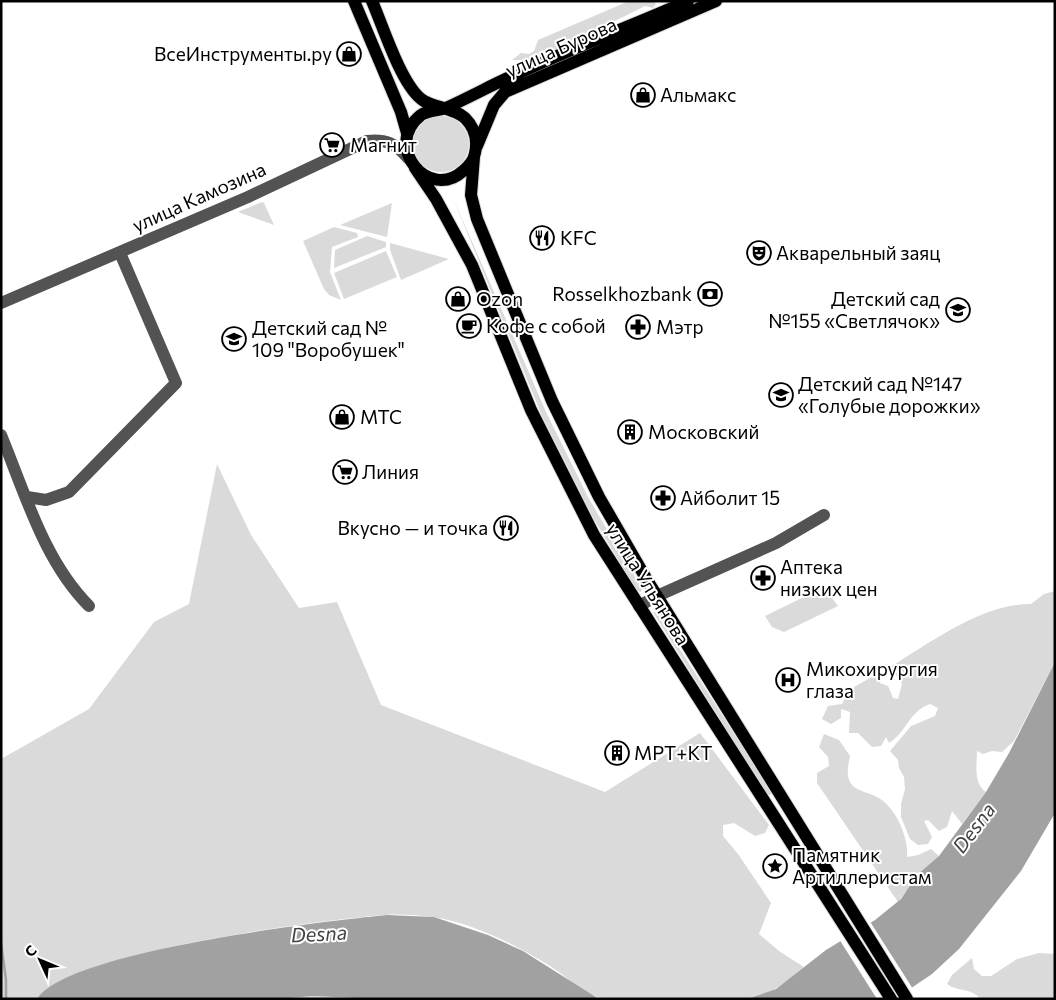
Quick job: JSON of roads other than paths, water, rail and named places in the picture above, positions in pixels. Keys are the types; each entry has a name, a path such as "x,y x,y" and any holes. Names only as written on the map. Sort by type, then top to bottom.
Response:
{"main road":[{"path":"354,1 401,112 407,133 406,146 412,163 430,178 448,179 460,174 469,166 475,151 473,130 464,117 454,111 443,109 423,100 408,87 372,1"},
{"name":"улица Бурова","path":"443,109 492,85 686,5 716,1"},
{"name":"улица Бурова","path":"475,151 494,105 505,92 686,5"},
{"path":"407,133 422,114 443,109"},
{"name":"улица Ульянова","path":"475,151 471,195 477,219 552,401 599,497 657,596 907,999"},
{"name":"улица Ульянова","path":"412,163 436,199 472,265 531,410 594,535 891,999"}],"street":[{"name":"улица Камозина","path":"1,303 261,191 367,141 389,141 398,147 412,163"},
{"path":"27,497 46,500 69,492 176,383 120,253"},
{"path":"1,435 38,529 75,592 89,606"},
{"path":"639,606 657,596 776,543 824,515"}],"water":[{"name":"Desna","path":"1055,662 1055,813 1021,871 959,949 932,974 895,999 748,999 776,989 826,950 875,920 901,899 916,876 939,856 986,792 1009,753"},
{"name":"Desna","path":"387,915 434,917 488,935 523,951 599,999 378,999 313,996 277,999 37,999 58,982 95,966 144,953 200,941 257,932"}],"waterway":[{"path":"1,943 6,980 6,999"}],"place":[{"name":"ВсеИнструменты.ру","path":"349,54"},
{"name":"Альмакс","path":"643,95"},
{"name":"Магнит","path":"332,145"},
{"name":"KFC","path":"542,238"},
{"name":"Акварельный заяц","path":"759,253"},
{"name":"Rosselkhozbank","path":"710,294"},
{"name":"Ozon","path":"458,299"},
{"name":"Детский сад №155 «Светлячок»","path":"958,310"},
{"name":"Кофе с собой","path":"469,326"},
{"name":"Мэтр","path":"638,327"},
{"name":"Детский сад № 109 \"Воробушек\"","path":"234,339"},
{"name":"Детский сад №147 «Голубые дорожки»","path":"781,395"},
{"name":"МТС","path":"342,417"},
{"name":"Московский","path":"630,432"},
{"name":"Линия","path":"345,472"},
{"name":"Айболит 15","path":"663,498"},
{"name":"Вкусно — и точка","path":"506,528"},
{"name":"Аптека низких цен","path":"763,578"},
{"name":"Микохирургия глаза","path":"788,680"},
{"name":"МРТ+КТ","path":"617,753"},
{"name":"Памятник Артиллеристам","path":"775,866"}]}
